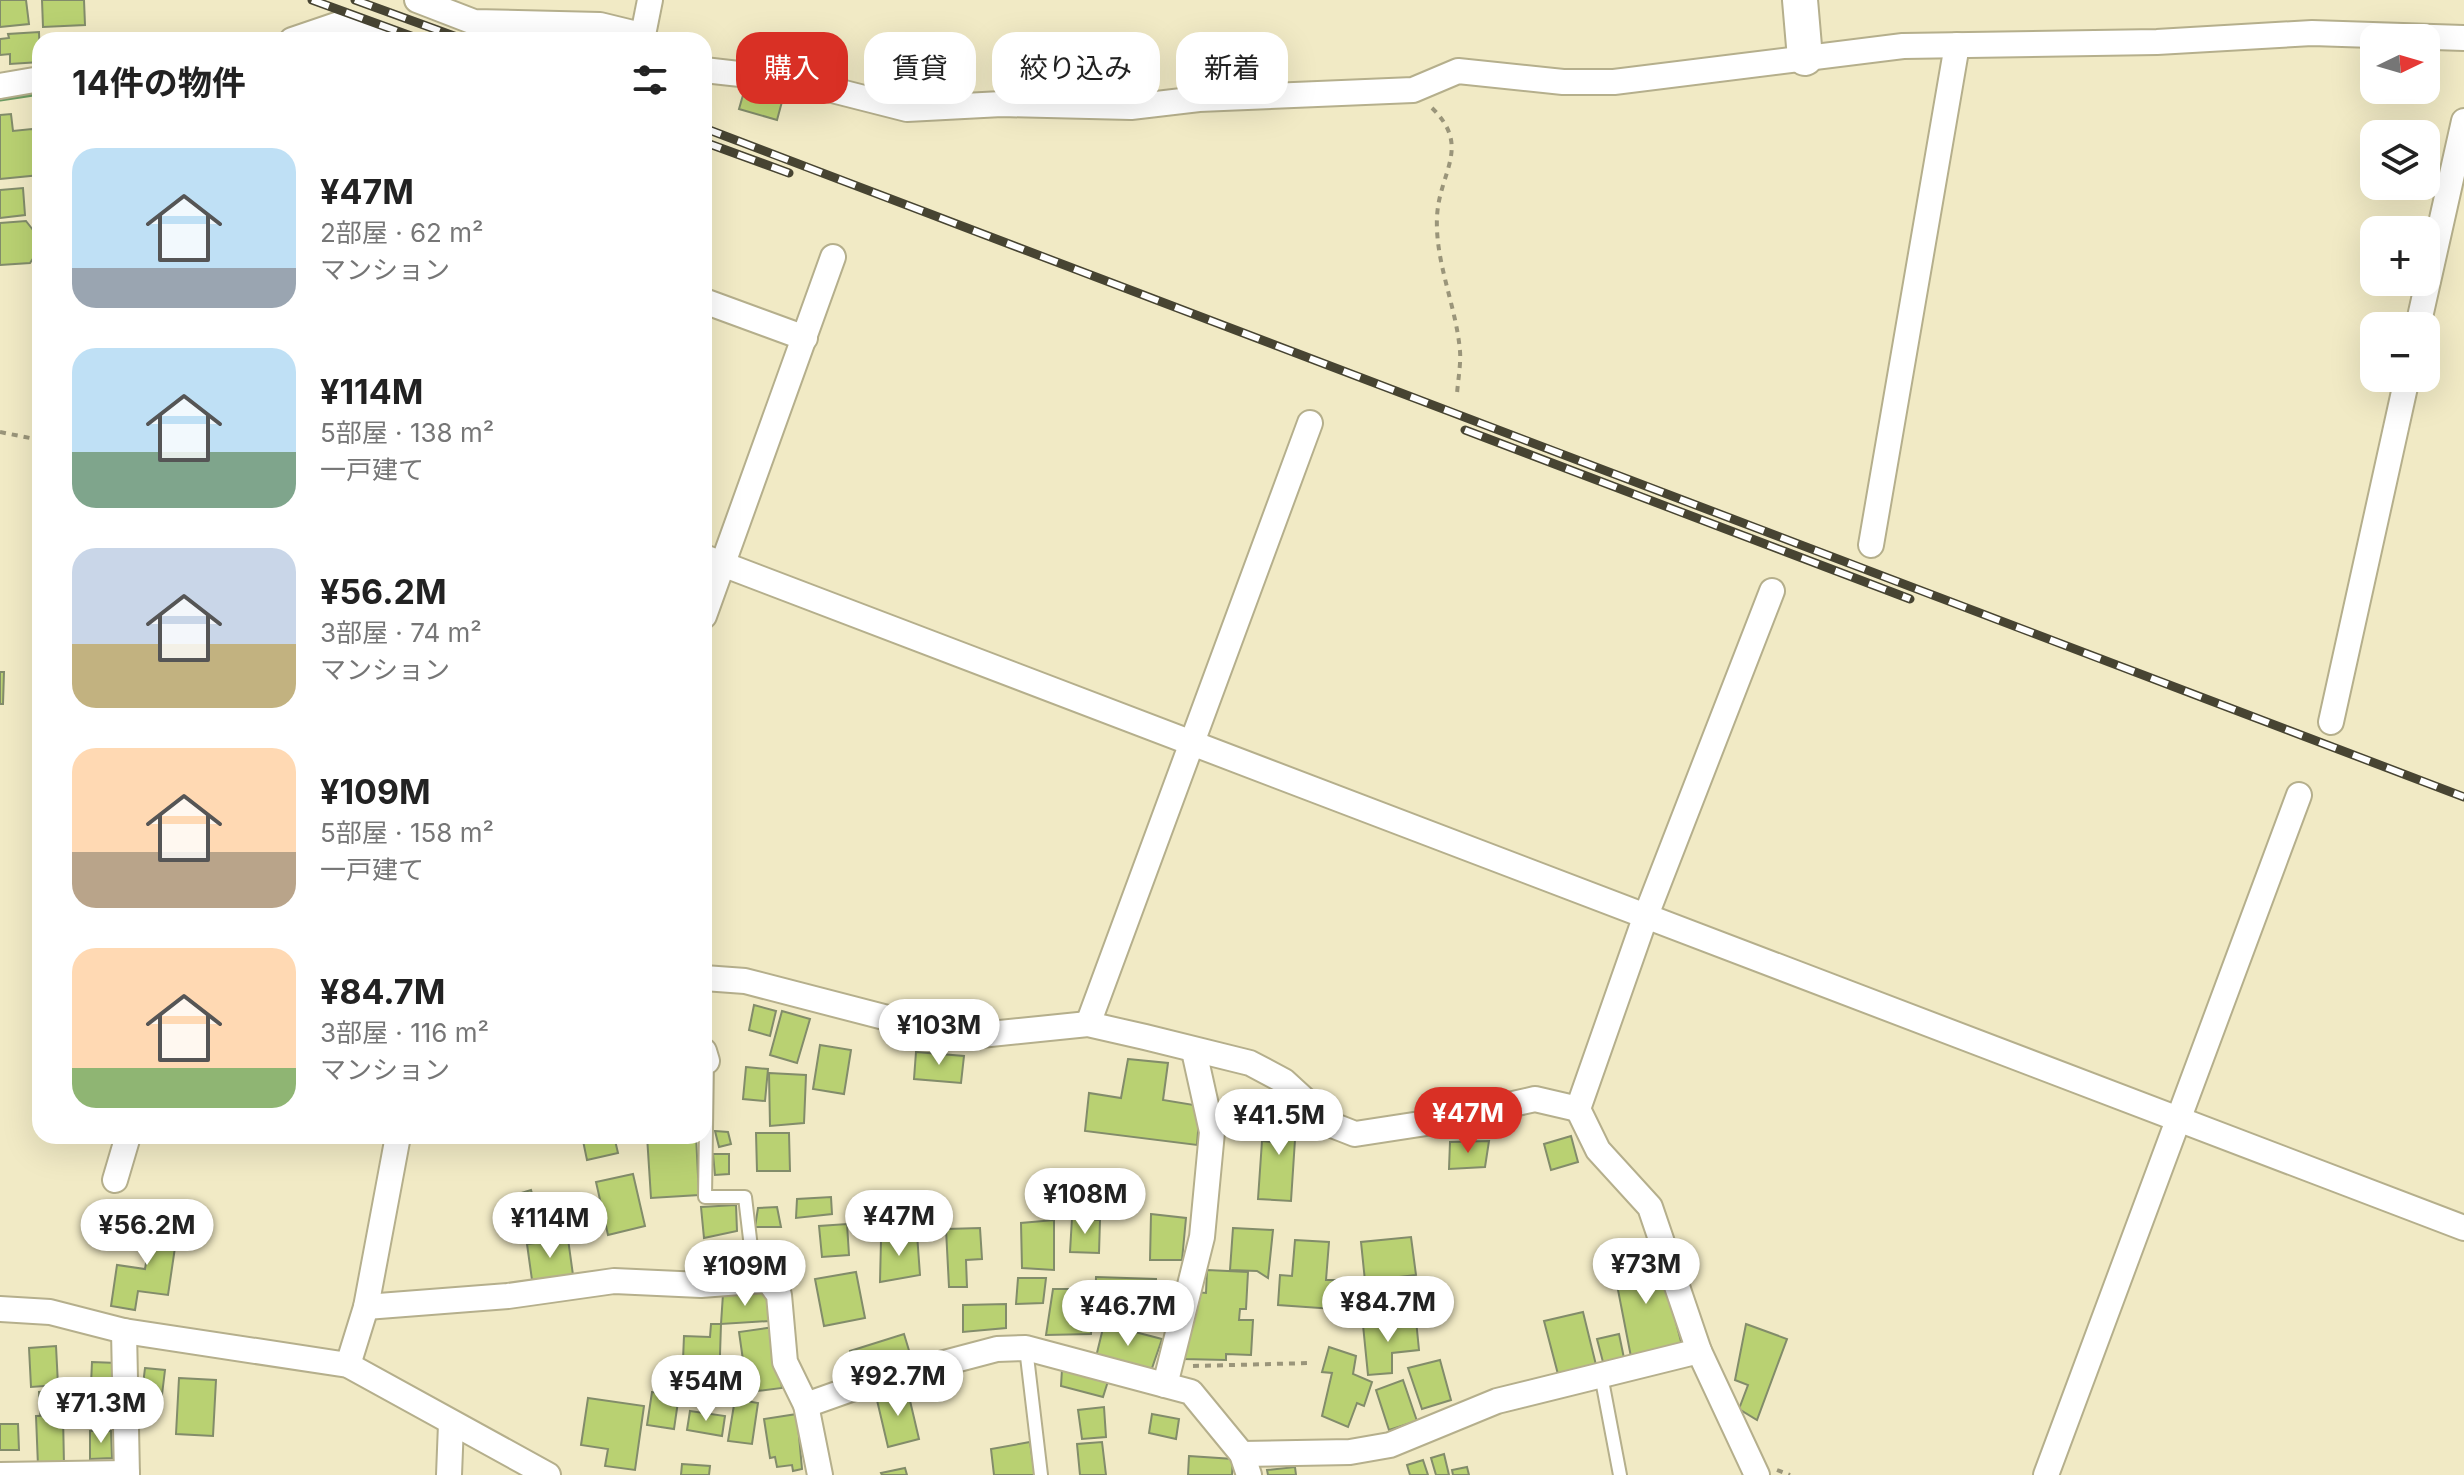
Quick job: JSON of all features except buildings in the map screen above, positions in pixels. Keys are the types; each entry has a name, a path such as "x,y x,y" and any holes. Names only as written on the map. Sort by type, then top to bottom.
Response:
{"street":[{"path":"417,0 474,22 600,25 624,32"},
{"path":"642,32 650,0"},
{"path":"1800,0 1805,58"},
{"path":"316,32 339,24 362,32"},
{"path":"712,71 793,80 907,109 1002,104 1131,107 1199,99 1413,90 1458,71 1563,82 1614,82 1903,46 2157,42 2312,33 2464,38"},
{"path":"1871,545 1957,45"},
{"path":"0,86 32,80"},
{"path":"2421,312 2464,121"},
{"path":"833,257 805,338 714,561 2464,1228"},
{"path":"712,304 805,338"},
{"path":"2331,722 2404,392"},
{"path":"1088,1024 1310,423"},
{"path":"1757,1475 1699,1351 1650,1207 1598,1150 1578,1109 1645,918 1772,591"},
{"path":"2046,1475 2299,795"},
{"path":"712,979 745,981 961,1037 1088,1024 1250,1063 1284,1081 1332,1125 1355,1134 1433,1122 1535,1099 1578,1109"},
{"path":"1167,1376 1202,1237 1212,1132 1194,1051"},
{"path":"115,1180 126,1144"},
{"path":"348,1365 366,1307 395,1144"},
{"path":"366,1307 508,1296 614,1281 701,1285 768,1280 779,1295 785,1362 806,1405 820,1475"},
{"path":"0,1309 50,1312 124,1331 348,1365 548,1475"},
{"path":"0,1475 127,1474 124,1331"},
{"path":"806,1405 911,1371 997,1349 1026,1348 1167,1376 1191,1392 1246,1465 1390,1445 1497,1401 1699,1351"},
{"path":"449,1475 451,1424"}],"lane":[{"path":"705,1144 705,1197 745,1197 755,1281"},
{"path":"1026,1348 1041,1475"},
{"path":"1601,1375 1620,1475"}],"path":[{"path":"1413,90 1448,123 1453,152 1437,215 1440,267 1461,353 1457,394"},
{"path":"0,432 32,438"},
{"path":"1167,1376 1311,1363"}],"waterway":[{"path":"0,98 32,93"}],"railway":[{"path":"312,0 400,32"},
{"path":"355,0 443,32"},
{"path":"712,131 2464,797"},
{"path":"712,145 789,173"},
{"path":"1465,430 1910,599"}]}
